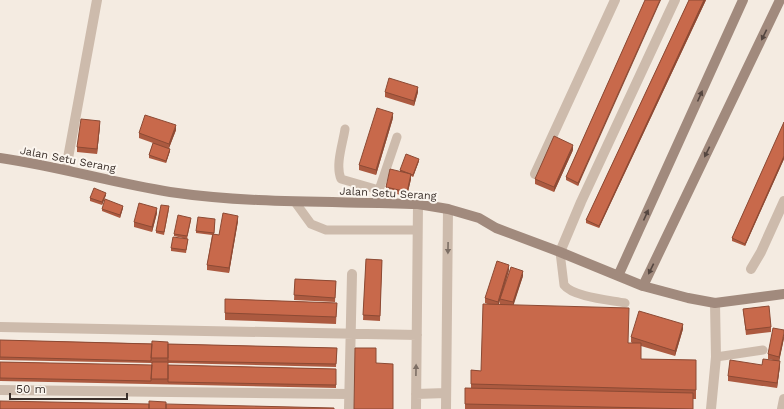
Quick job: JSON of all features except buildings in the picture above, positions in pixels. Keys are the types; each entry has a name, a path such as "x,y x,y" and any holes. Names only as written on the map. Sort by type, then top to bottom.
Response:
{"street":[{"path":"66,169 98,0"},
{"path":"535,174 615,0"},
{"path":"560,252 580,202 675,0"},
{"path":"618,276 743,0"},
{"path":"643,286 780,0"},
{"name":"Jalan Setu Serang","path":"0,158 66,169 168,192 227,199 295,202 418,204 448,209 479,218 496,228 643,286 688,298 716,303 784,294"},
{"path":"751,269 761,252 784,201"},
{"path":"416,409 418,204"},
{"path":"446,409 448,209"},
{"path":"349,409 352,274"},
{"path":"711,409 716,357 716,303"},
{"path":"0,327 350,333 417,336"},
{"path":"0,390 349,394"},
{"path":"416,394 446,393"},
{"path":"782,409 784,399"}],"lane":[{"path":"345,129 339,174 341,179 380,190"},
{"path":"379,203 380,190 397,137"},
{"path":"295,202 311,224 326,230 417,230"},
{"path":"560,252 564,285 566,288 575,293 625,304"},
{"path":"716,357 763,350"}]}
